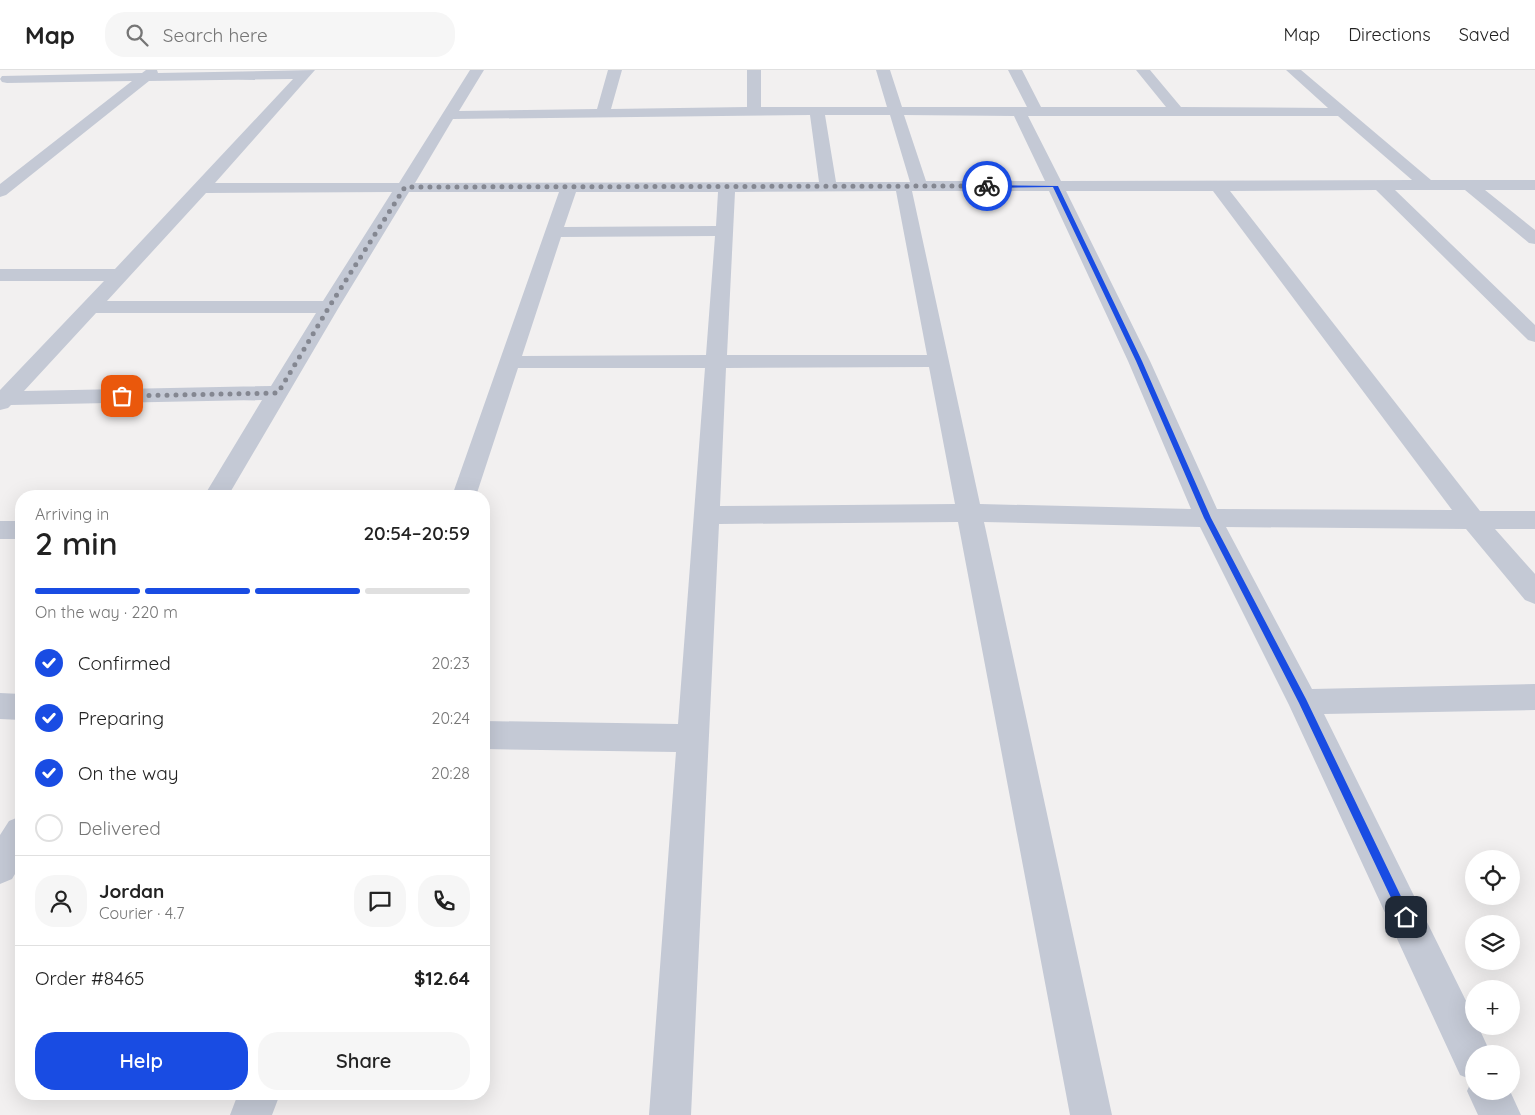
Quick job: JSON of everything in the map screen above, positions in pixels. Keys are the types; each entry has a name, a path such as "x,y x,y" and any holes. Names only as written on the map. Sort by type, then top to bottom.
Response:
{"street":[{"path":"4,81 21,70"},
{"path":"220,490 329,307 477,70"},
{"path":"603,113 615,70"},
{"path":"754,70 754,112"},
{"path":"883,70 895,111 911,186 939,361 1091,1115"},
{"path":"1015,70 1055,186 1139,361 1208,518 1303,702 1467,1045"},
{"path":"1143,70 1177,112"},
{"path":"1293,70 1427,185"},
{"path":"4,81 151,73 306,73"},
{"path":"0,192 151,73"},
{"path":"3,400 202,188 306,73"},
{"path":"448,115 817,111 1340,112"},
{"path":"817,111 828,185"},
{"path":"1379,184 1535,336"},
{"path":"202,188 828,185 1535,185"},
{"path":"1469,185 1535,239"},
{"path":"670,1115 727,186"},
{"path":"1218,186 1474,521 1535,593"},
{"path":"466,490 569,187"},
{"path":"554,232 725,231"},
{"path":"0,275 119,275"},
{"path":"89,307 329,307"},
{"path":"509,362 939,361"},
{"path":"3,400 278,393"},
{"path":"707,516 969,514 1474,521 1535,520"},
{"path":"0,530 15,530"},
{"path":"1303,702 1535,697"},
{"path":"0,706 15,707"},
{"path":"490,735 694,738"},
{"path":"0,867 15,842"},
{"path":"251,1115 257,1100"},
{"path":"1492,1100 1500,1115"}],"way so far":[{"path":"122,396 278,393 329,307 405,187 987,186"}],"route":[{"path":"987,186 1055,186 1139,361 1208,518 1303,702 1406,917"}]}
